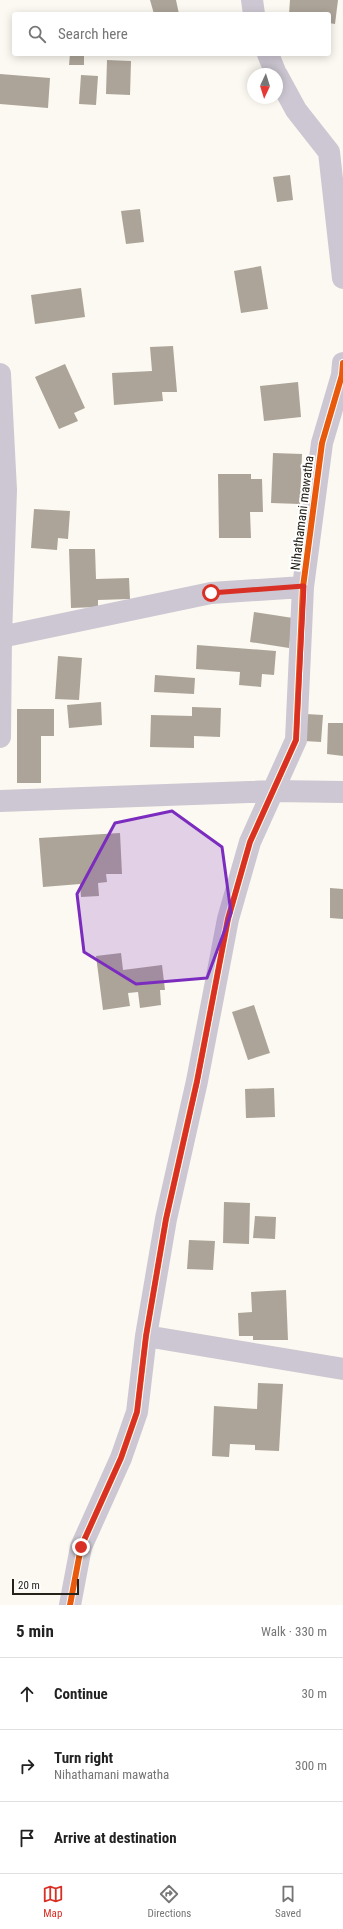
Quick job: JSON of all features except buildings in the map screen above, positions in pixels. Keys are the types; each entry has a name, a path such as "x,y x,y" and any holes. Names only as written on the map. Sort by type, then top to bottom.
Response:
{"street":[{"path":"252,0 254,12"},
{"path":"269,56 274,68"},
{"path":"283,86 296,110 329,152 343,278"},
{"name":"Nihathamani mawatha","path":"70,1605 81,1547 121,1458 137,1412 146,1336 166,1219 197,1082 228,919 250,842 296,740 304,586 322,443 342,375 343,363"},
{"path":"0,374 6,490 1,637 0,737"},
{"path":"1,637 211,593 304,586"},
{"path":"0,801 274,791 343,792"},
{"path":"146,1336 343,1369"}],"highlighted area":[{"path":"172,811 222,847 231,913 207,978 136,984 84,952 77,894 115,823"}],"cycle path":[{"path":"70,1605 81,1547 121,1458 137,1412 146,1336 166,1219 197,1081 228,919 250,842 296,740 303,587 322,443 342,375 343,363"}],"route":[{"path":"81,1547 121,1458 137,1412 146,1336 166,1219 182,1142 197,1082 228,919 250,842 296,740 301,616 304,586 211,593"}]}
